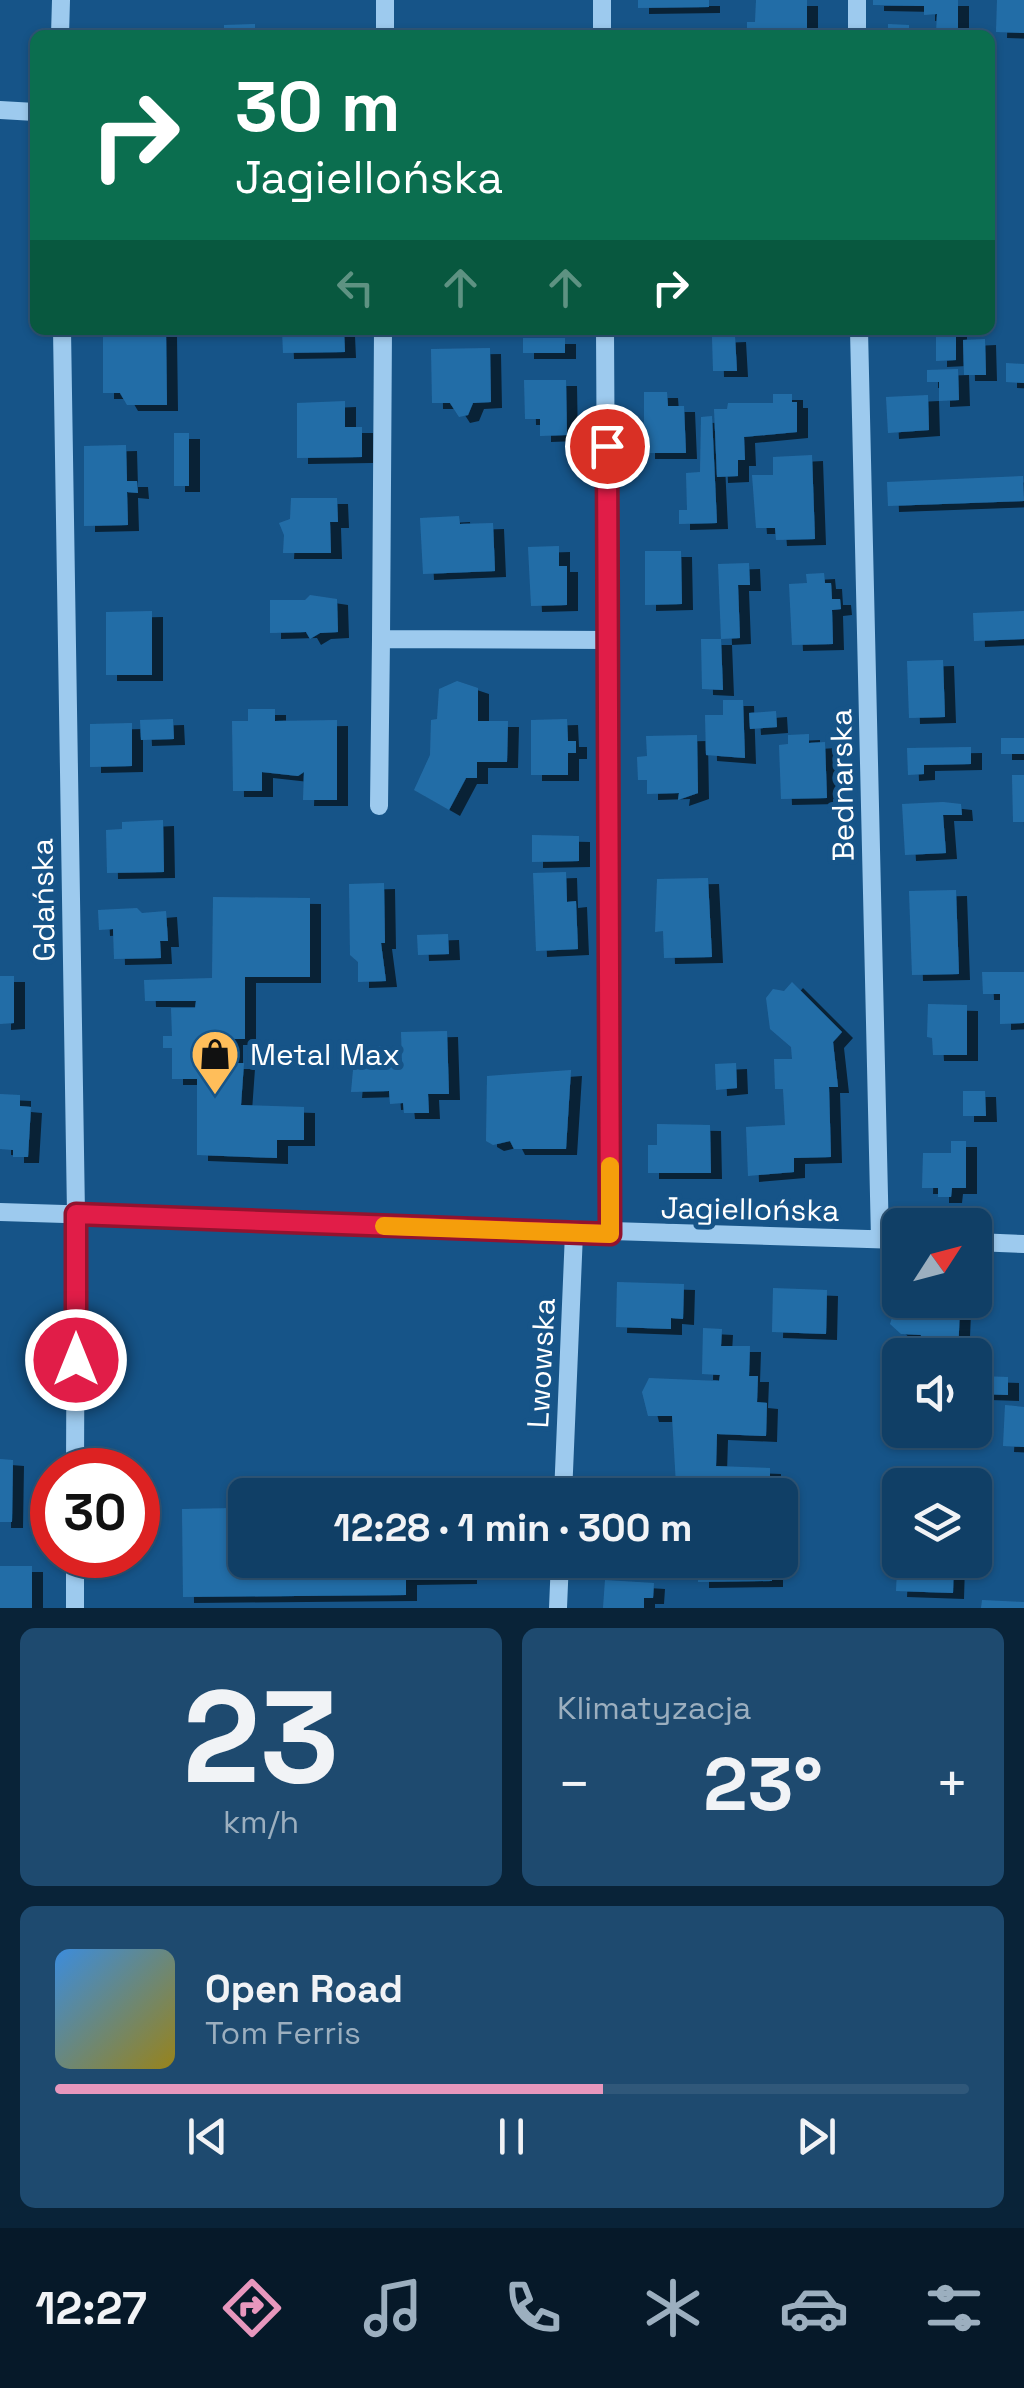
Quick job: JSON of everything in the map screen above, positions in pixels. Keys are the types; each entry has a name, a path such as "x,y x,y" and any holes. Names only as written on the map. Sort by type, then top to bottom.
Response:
{"street":[{"path":"60,0 60,30"},
{"path":"384,30 385,0"},
{"path":"602,0 602,30"},
{"path":"856,0 857,30"},
{"path":"0,110 30,112"},
{"name":"Gdańska","path":"62,335 76,1214 75,1448"},
{"path":"379,806 383,335"},
{"path":"606,335 610,1234"},
{"name":"Bednarska","path":"860,335 880,1239"},
{"path":"381,638 609,640"},
{"name":"Jagiellońska","path":"0,1212 574,1233 880,1239"},
{"name":"Lwowska","path":"564,1478 574,1233"},
{"path":"992,1243 1024,1244"},
{"path":"75,1578 75,1608"},
{"path":"558,1608 559,1578"}],"building":[{"path":"638,0 709,0 709,7 638,8"},
{"path":"756,0 807,0 807,30 747,30 747,22 755,22"},
{"path":"873,0 958,0 958,30 936,30 937,14 924,15 924,6 873,5"},
{"path":"997,0 1024,0 1024,33 996,32"},
{"path":"255,24 255,30 224,30 224,25"},
{"path":"888,24 909,25 909,30 888,30"},
{"path":"103,335 166,335 167,405 127,405 120,393 103,393"},
{"path":"282,335 344,335 345,352 283,353"},
{"path":"936,335 956,335 956,360 936,361"},
{"path":"735,336 737,371 713,371 712,337"},
{"path":"523,338 565,338 565,353 523,353"},
{"path":"985,339 986,375 964,375 963,340"},
{"path":"490,348 491,402 473,403 468,415 459,417 450,403 432,403 431,349"},
{"path":"1006,363 1024,364 1024,383 1006,382"},
{"path":"958,369 959,400 939,401 939,382 927,382 927,370"},
{"path":"524,380 566,380 567,435 540,436 540,419 525,419"},
{"path":"644,392 667,392 668,406 684,406 686,453 644,453"},
{"path":"773,394 792,394 792,402 797,402 797,432 744,437 745,460 738,460 738,476 717,477 714,409 727,409 728,403 773,403"},
{"path":"928,395 929,430 888,433 886,397"},
{"path":"345,401 345,427 362,427 362,457 297,458 297,403"},
{"path":"712,416 717,523 679,524 679,510 687,510 686,473 700,472 701,417"},
{"path":"174,433 189,433 189,486 174,486"},
{"path":"126,445 127,481 137,481 138,493 127,492 128,525 84,526 84,446"},
{"path":"812,455 815,539 776,540 775,528 756,528 752,475 773,475 773,457"},
{"path":"1023,476 1024,501 888,506 887,482"},
{"path":"291,498 337,498 338,522 330,522 331,553 283,553 284,535 279,523 290,519"},
{"path":"459,516 460,524 493,523 495,571 423,574 420,518"},
{"path":"559,546 559,566 567,566 567,605 531,606 528,547"},
{"path":"645,551 681,551 682,604 645,605"},
{"path":"749,563 750,585 738,585 740,638 721,639 718,564"},
{"path":"824,573 825,583 831,583 832,599 840,599 841,609 832,610 833,644 792,645 789,584 807,583 806,574"},
{"path":"310,595 337,599 338,632 320,633 310,639 306,632 270,633 270,600 305,600"},
{"path":"152,611 152,675 106,675 106,612"},
{"path":"1024,611 1024,639 974,641 973,613"},
{"path":"701,639 721,639 723,690 702,689"},
{"path":"943,660 945,717 909,718 907,661"},
{"path":"457,681 478,688 478,721 508,721 507,762 477,762 477,778 466,778 449,810 414,790 430,755 431,720 437,719 439,689"},
{"path":"723,700 743,700 745,758 706,755 705,715 723,715"},
{"path":"248,709 275,709 275,721 337,720 337,800 303,800 304,772 298,776 262,772 262,791 233,791 232,721 248,721"},
{"path":"776,711 777,727 750,729 749,713"},
{"path":"173,719 174,739 141,740 140,720"},
{"path":"567,719 568,741 576,741 576,753 568,753 568,775 531,775 531,720"},
{"path":"132,723 132,766 90,767 90,724"},
{"path":"809,734 809,743 825,742 827,798 781,799 779,745 788,744 788,735"},
{"path":"697,735 698,793 678,800 679,793 647,794 647,780 638,780 637,757 647,756 646,736"},
{"path":"1001,738 1024,738 1024,754 1001,754"},
{"path":"971,747 971,764 924,765 924,774 908,775 907,748"},
{"path":"1012,775 1024,775 1024,822 1013,822"},
{"path":"902,804 961,804 962,815 943,815 946,853 905,855"},
{"path":"163,820 164,872 107,873 106,830 122,829 122,822"},
{"path":"532,835 579,836 579,861 532,862"},
{"path":"566,872 567,902 576,901 578,949 536,951 533,873"},
{"path":"708,878 712,957 664,958 663,931 655,932 657,879"},
{"path":"384,883 385,943 381,943 386,981 358,982 358,962 350,955 349,884"},
{"path":"956,890 959,974 912,975 909,891"},
{"path":"213,897 310,898 310,977 245,977 245,1039 232,1039 232,1063 244,1063 241,1105 304,1107 304,1140 277,1140 277,1158 197,1155 197,1079 172,1079 172,1048 163,1048 163,1036 172,1036 171,1008 195,1008 196,1001 145,1001 144,980 212,978"},
{"path":"137,908 142,913 166,911 168,941 160,941 161,958 114,959 113,929 99,930 98,910"},
{"path":"448,934 449,954 418,955 417,935"},
{"path":"982,972 1024,972 1024,1023 1000,1024 1000,994 983,994"},
{"path":"0,976 14,976 14,1023 0,1024"},
{"path":"792,982 842,1032 833,1042 838,1087 829,1087 831,1157 794,1158 794,1172 748,1176 746,1127 785,1125 783,1089 775,1089 774,1059 792,1059 791,1047 770,1029 766,998 773,989 784,991"},
{"path":"928,1004 967,1005 967,1055 933,1055 932,1038 927,1037"},
{"path":"447,1031 449,1094 428,1094 429,1113 404,1113 403,1103 390,1104 389,1091 351,1092 355,1048 388,1046 388,1062 402,1062 401,1032"},
{"path":"736,1063 737,1088 716,1090 715,1064"},
{"path":"571,1070 566,1149 514,1149 510,1141 493,1145 486,1141 487,1076"},
{"path":"963,1091 985,1091 986,1116 963,1116"},
{"path":"0,1094 20,1095 20,1106 31,1107 28,1157 13,1157 13,1150 0,1149"},
{"path":"657,1124 710,1125 711,1173 648,1173 648,1145 657,1145"},
{"path":"951,1141 966,1141 966,1188 952,1188 951,1197 938,1197 938,1188 922,1188 923,1153 951,1153"},
{"path":"617,1282 684,1284 683,1319 671,1318 671,1329 616,1327"},
{"path":"773,1288 827,1290 826,1334 772,1332"},
{"path":"892,1318 960,1318 959,1338 901,1334 890,1324"},
{"path":"703,1328 722,1329 721,1346 750,1346 749,1376 758,1376 757,1402 767,1403 766,1436 717,1434 716,1466 770,1468 770,1478 676,1478 672,1416 648,1416 642,1392 649,1378 719,1381 720,1375 702,1374"},
{"path":"992,1376 1008,1377 1008,1395 992,1394"},
{"path":"1005,1405 1024,1407 1024,1447 1003,1446"},
{"path":"0,1459 13,1460 12,1522 0,1522"},
{"path":"228,1508 228,1578 466,1578 406,1579 406,1595 183,1597 182,1509"},
{"path":"0,1566 30,1566 32,1608 0,1608"},
{"path":"698,1578 772,1578 772,1581 698,1582"},
{"path":"897,1578 953,1578 953,1593 896,1591"},
{"path":"605,1580 654,1583 653,1598 644,1598 644,1608 603,1608"},
{"path":"982,1600 1024,1602 1024,1608 981,1608"}],"slow traffic":[{"path":"384,1226 610,1234 610,1166"}],"place":[{"name":"Metal Max","path":"215,1096"}],"route":[{"path":"76,1360 76,1214 610,1234 607,446"}]}
